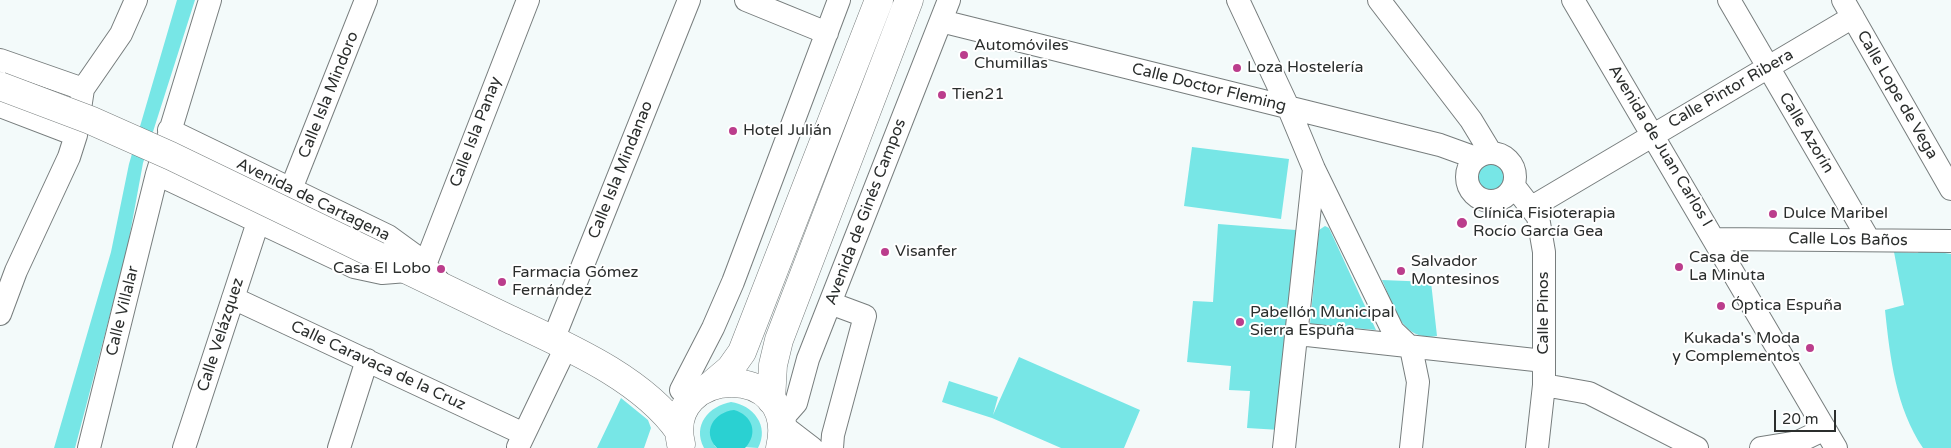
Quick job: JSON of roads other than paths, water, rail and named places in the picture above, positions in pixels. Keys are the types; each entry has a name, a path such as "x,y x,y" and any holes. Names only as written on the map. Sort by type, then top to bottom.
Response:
{"main road":[{"path":"678,442 686,408 698,389 730,369 742,352 878,0"},
{"path":"778,423 773,365 779,340 908,0"},
{"name":"Avenida de Cartagena","path":"0,86 90,120 171,156 378,256 416,268 444,288 560,344 628,382"},
{"path":"628,382 655,389 698,389 726,382 743,383 758,389 778,423"},
{"path":"628,382 650,398 678,442"}],"street":[{"path":"0,314 16,271 69,158 76,135 83,89 121,34 136,0"},
{"name":"Calle Villalar","path":"89,448 157,174 210,0"},
{"name":"Calle Isla Mindoro","path":"291,189 366,0"},
{"name":"Calle Isla Panay","path":"416,268 528,0"},
{"name":"Calle Isla Mindanao","path":"520,441 560,344 689,0"},
{"path":"746,0 827,33"},
{"path":"698,389 713,328 733,282 839,0"},
{"name":"Avenida de Ginés Campos","path":"778,423 796,403 808,359 948,0"},
{"path":"1238,0 1289,109 1314,170 1393,331 1411,348 1418,382 1412,448"},
{"path":"1379,0 1471,120 1483,155"},
{"name":"Avenida de Juan Carlos I","path":"1574,0 1831,438"},
{"name":"Calle Azorín","path":"1729,0 1870,240"},
{"name":"Calle Pintor Ribera","path":"1532,207 1768,69 1848,9"},
{"name":"Calle Lope de Vega","path":"1848,9 1951,189"},
{"name":"Calle Doctor Fleming","path":"940,21 1289,109 1483,155"},
{"path":"0,60 83,89"},
{"path":"0,106 76,135"},
{"name":"Avenida de Cartagena","path":"169,130 388,236 416,268"},
{"path":"1483,155 1506,157 1511,163 1516,178 1514,186 1504,198 1488,202 1480,199 1468,188 1467,172 1483,155"},
{"path":"1284,448 1298,334 1314,170"},
{"path":"157,174 354,267 382,273 416,268"},
{"name":"Calle Pinos","path":"1514,186 1538,216 1544,252 1544,385 1537,448"},
{"name":"Calle Velázquez","path":"184,448 258,222"},
{"name":"Calle Los Baños","path":"1715,239 1951,242"},
{"name":"Calle Caravaca de la Cruz","path":"233,298 367,360 520,441"},
{"path":"830,303 865,316 833,434 832,448"},
{"path":"1298,334 1411,348 1544,361"},
{"path":"345,446 367,360"},
{"path":"1544,385 1589,393 1614,404 1675,443 1697,448"},
{"path":"778,423 812,448"},
{"path":"1761,448 1800,445 1831,438"}],"place":[{"name":"Automóviles Chumillas","path":"964,55"},
{"name":"Loza Hostelería","path":"1237,68"},
{"name":"Tien21","path":"942,95"},
{"name":"Hotel Julián","path":"733,131"},
{"name":"Dulce Maribel","path":"1773,214"},
{"name":"Clínica Fisioterapia Rocío García Gea","path":"1462,223"},
{"name":"Visanfer","path":"885,252"},
{"name":"Casa de La Minuta","path":"1679,267"},
{"name":"Casa El Lobo","path":"441,269"},
{"name":"Salvador Montesinos","path":"1401,271"},
{"name":"Farmacia Gómez Fernández","path":"502,282"},
{"name":"Óptica Espuña","path":"1721,306"},
{"name":"Pabellón Municipal Sierra Espuña","path":"1240,322"},
{"name":"Kukada's Moda y Complementos","path":"1810,348"}]}
